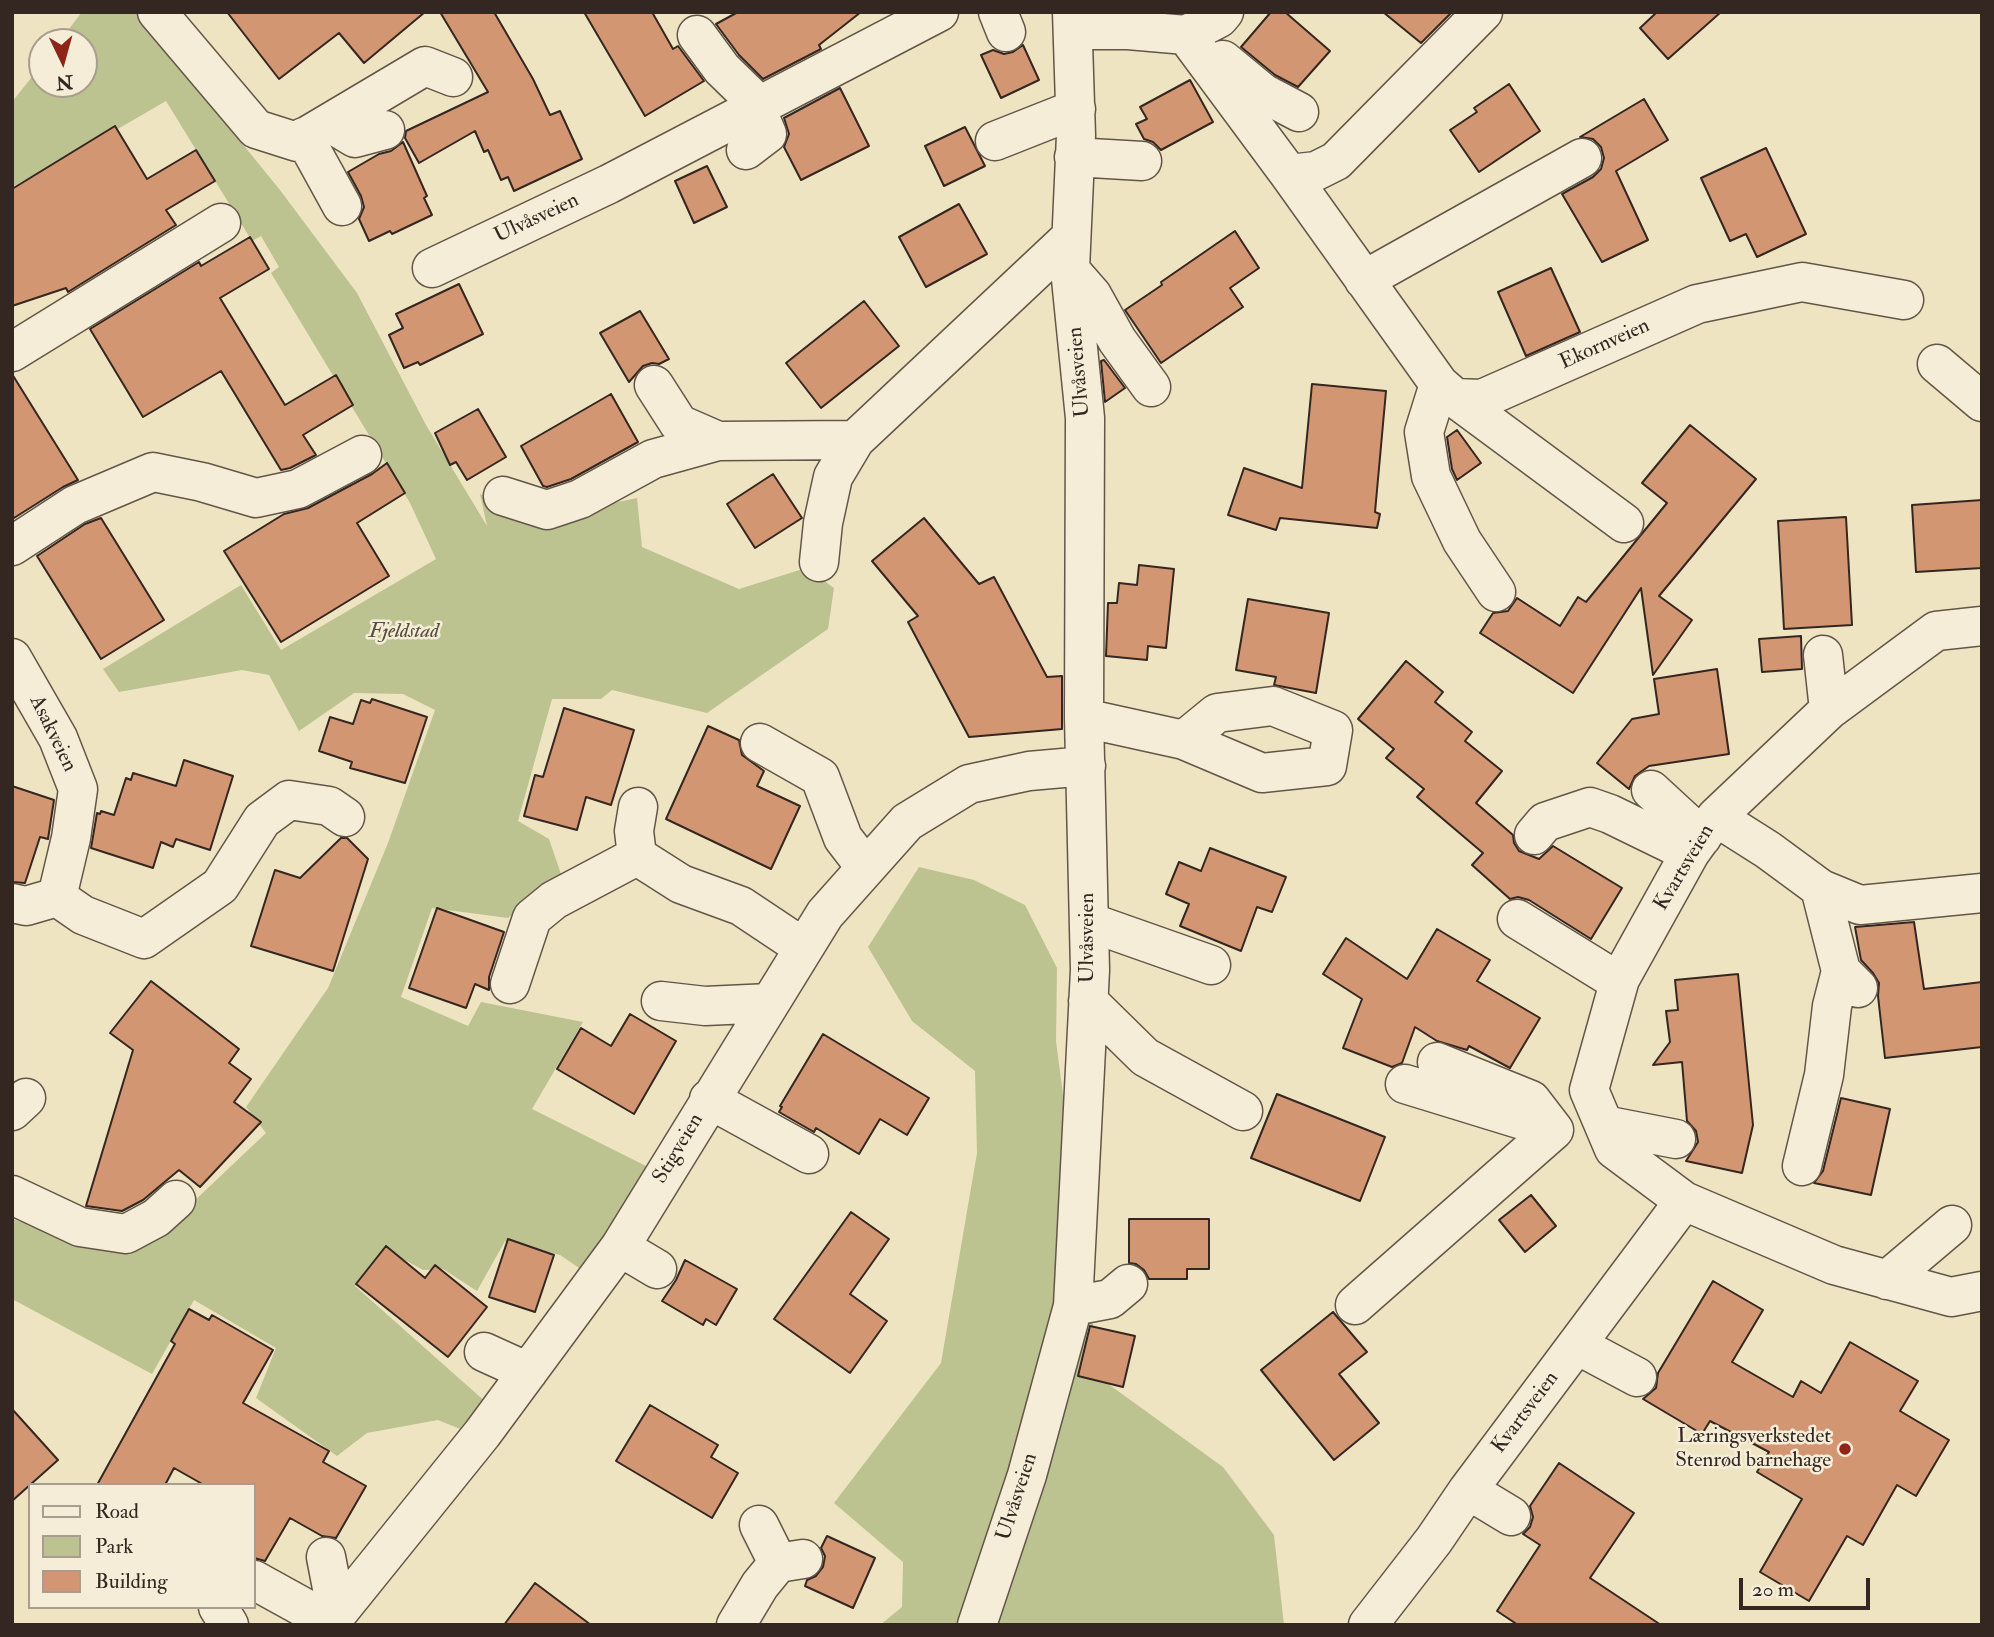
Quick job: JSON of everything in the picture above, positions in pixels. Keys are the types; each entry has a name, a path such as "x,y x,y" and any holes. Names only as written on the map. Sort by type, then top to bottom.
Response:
{"street":[{"path":"157,12 256,129 297,142 425,66 453,77"},
{"name":"Ulvåsveien","path":"432,268 609,184 939,12"},
{"path":"1192,43 1224,12"},
{"path":"1289,174 1317,171 1336,161 1483,12"},
{"path":"1072,21 1192,43 1222,59 1264,93 1299,112"},
{"name":"Ulvåsveien","path":"976,1625 1027,1475 1073,1306 1088,1001 1089,922 1084,718 1085,418 1070,253 1076,109 1072,21"},
{"path":"697,35 722,69 758,107 767,134 746,150"},
{"path":"1192,43 1447,391 1624,523"},
{"path":"995,141 1076,109"},
{"path":"317,130 355,138 385,130"},
{"path":"317,130 342,206"},
{"path":"1074,157 1142,161"},
{"path":"1364,280 1582,158"},
{"path":"12,352 221,223"},
{"path":"819,562 822,523 832,477 855,440 1070,253 1117,340 1151,387"},
{"name":"Ekornveien","path":"1447,391 1482,399 1697,304 1802,282 1904,300"},
{"path":"1937,364 1982,402"},
{"path":"654,384 679,424 719,441"},
{"path":"1447,391 1424,432 1431,477 1462,541 1496,592"},
{"path":"503,496 547,510 580,499 653,459 719,441 855,440"},
{"path":"12,546 75,505 153,472 256,498 298,489 362,455"},
{"name":"Kvartsveien","path":"1609,1137 1589,1090 1619,982 1702,836 1829,710 1936,631 1982,626"},
{"path":"1823,655 1829,710"},
{"name":"Asakveien","path":"12,658 58,738 78,789 71,838 57,897"},
{"path":"1084,718 1184,740"},
{"path":"760,743 820,778 843,838 866,869"},
{"name":"Stigveien","path":"331,1620 482,1434 620,1247 825,914 907,822 969,784 1029,771 1086,766"},
{"path":"1651,790 1702,836"},
{"path":"12,903 26,906 57,897 83,915 144,939 220,886 262,820 289,800 329,806 345,817"},
{"path":"638,807 634,831 638,856 681,884 741,906 804,947"},
{"path":"1534,835 1545,822 1590,807 1702,836"},
{"name":"Kvartsveien","path":"1702,836 1768,850 1820,888 1860,905 1982,892"},
{"path":"510,984 532,918 554,900 638,856"},
{"path":"1802,1166 1824,1075 1832,1006 1852,982 1820,888"},
{"path":"1517,919 1619,982"},
{"path":"1089,922 1211,965"},
{"path":"662,1000 705,1006 770,1003"},
{"path":"1088,1001 1145,1057 1243,1111"},
{"path":"1437,1062 1531,1101 1554,1130"},
{"path":"1405,1084 1554,1130 1609,1137 1676,1139"},
{"path":"709,1099 809,1154"},
{"path":"1355,1305 1554,1130"},
{"path":"1609,1137 1684,1201 1834,1265 1951,1297 1982,1291"},
{"path":"12,1195 80,1227 126,1234 156,1218 176,1200"},
{"name":"Kvartsveien","path":"1368,1625 1434,1540 1468,1490 1684,1201"},
{"path":"1887,1280 1952,1225"},
{"path":"620,1247 657,1269"},
{"path":"1073,1306 1110,1299 1128,1284"},
{"path":"1577,1345 1637,1377"},
{"path":"484,1352 528,1372"},
{"path":"1468,1490 1511,1516"},
{"path":"737,1623 760,1585 791,1561 759,1525"},
{"path":"326,1557 331,1620"},
{"path":"256,1581 331,1620"},
{"path":"219,1609 229,1625"}],"green space":[{"name":"Fjeldstad","path":"82,12 135,12 280,190 357,293 426,425 487,526 480,494 537,519 637,498 642,547 739,589 806,568 834,588 828,629 707,713 612,690 601,699 552,699 518,821 549,839 561,874 508,918 432,908 401,997 468,1026 481,1002 583,1022 532,1109 652,1169 585,1272 560,1255 505,1241 477,1291 443,1269 423,1270 385,1249 355,1286 488,1404 465,1431 438,1420 367,1433 337,1456 256,1398 276,1348 194,1300 152,1374 12,1299 12,1219 122,1252 191,1204 266,1133 246,1107 328,988 388,843 435,710 403,694 354,693 299,731 269,675 242,670 119,692 103,669 241,585 281,650 436,559 410,503 271,273 279,267 261,236 252,241 166,101 12,187 12,102 28,82 28,98 98,98 98,28 70,28"},
{"path":"919,867 974,880 1025,905 1057,968 1056,1041 1100,1378 1223,1467 1274,1535 1284,1625 880,1625 902,1607 903,1562 834,1503 941,1363 977,1153 975,1071 912,1021 868,947"}],"building":[{"path":"227,12 425,12 364,63 339,33 279,79"},
{"path":"440,12 494,12 533,79 550,115 560,111 582,159 514,191 508,177 501,180 488,150 484,152 475,131 419,163 405,138 406,131 488,92"},
{"path":"584,12 652,12 673,49 678,46 704,81 645,116"},
{"path":"738,12 861,12 819,45 821,49 763,79 739,55 716,24"},
{"path":"1271,12 1285,12 1330,51 1298,87 1275,75 1241,47"},
{"path":"1383,12 1452,12 1421,43"},
{"path":"1657,12 1721,12 1668,59 1640,28"},
{"path":"1023,45 1039,80 1001,98 981,55 993,50 1004,54 1013,52"},
{"path":"1190,80 1213,122 1161,150 1153,142 1144,139 1136,124 1147,119 1140,107"},
{"path":"1509,84 1540,131 1479,172 1450,130 1477,112 1474,108"},
{"path":"840,88 869,146 801,180 784,147 789,134 784,118"},
{"path":"1644,99 1668,140 1616,171 1648,240 1602,262 1562,194 1593,177 1601,169 1604,158 1601,147 1593,139 1580,137"},
{"path":"115,126 147,179 196,150 215,181 166,210 176,225 68,292 66,288 12,306 12,189"},
{"path":"965,127 985,166 944,186 925,146"},
{"path":"403,142 427,196 424,198 432,215 392,234 390,231 369,241 359,219 364,207 361,196 348,172 379,154 391,151"},
{"path":"1766,148 1806,234 1757,257 1746,234 1730,241 1701,178"},
{"path":"707,166 727,207 694,223 675,181"},
{"path":"959,204 987,254 926,287 899,237"},
{"path":"1235,231 1259,268 1230,288 1243,307 1161,363 1125,310"},
{"path":"250,237 269,269 220,298 285,405 336,375 353,405 303,435 316,455 281,470 221,371 143,417 90,329 199,262 201,266"},
{"path":"1551,268 1580,332 1526,356 1498,292"},
{"path":"459,284 483,334 420,365 418,362 404,368 389,335 403,328 396,314"},
{"path":"864,301 899,346 821,408 786,363"},
{"path":"640,311 669,359 659,364 643,366 629,382 600,333"},
{"path":"1104,360 1125,388 1105,402 1101,361"},
{"path":"12,374 78,480 14,518 12,515"},
{"path":"1312,384 1386,391 1375,512 1380,514 1377,528 1280,518 1276,530 1228,515 1244,468 1302,488"},
{"path":"611,394 638,442 571,479 543,486 521,446"},
{"path":"478,409 506,457 467,480 456,462 450,465 435,433"},
{"path":"1690,425 1756,479 1659,596 1692,620 1653,675 1641,588 1573,693 1480,633 1493,613 1508,611 1517,598 1560,626 1578,597 1586,602 1667,503 1642,483"},
{"path":"1457,430 1481,463 1457,480 1452,469 1447,437"},
{"path":"387,463 405,493 357,523 389,576 281,642 224,551 284,514 308,508 372,474"},
{"path":"773,474 802,518 755,548 727,504"},
{"path":"1982,500 1982,568 1916,572 1912,505"},
{"path":"1846,517 1852,625 1784,629 1778,521"},
{"path":"101,518 164,620 101,659 37,556 85,524"},
{"path":"924,518 979,584 994,577 1047,677 1062,676 1062,729 969,737 908,622 918,616 872,561"},
{"path":"1139,565 1174,569 1166,648 1148,646 1147,660 1106,656 1108,603 1117,603 1119,583 1137,585"},
{"path":"1248,599 1329,613 1316,693 1274,685 1276,677 1236,670"},
{"path":"1801,636 1802,669 1762,672 1759,639"},
{"path":"1406,661 1443,692 1435,702 1472,732 1465,741 1502,771 1476,803 1513,835 1519,851 1539,859 1553,846 1622,888 1591,939 1529,900 1518,897 1510,899 1472,865 1483,853 1417,797 1424,789 1386,758 1394,749 1358,719"},
{"path":"1717,669 1729,754 1649,766 1635,776 1629,789 1597,763 1632,719 1659,714 1654,679"},
{"path":"372,699 427,717 405,783 350,768 352,762 319,751 330,717 353,724 361,700 370,703"},
{"path":"564,708 634,730 611,805 586,797 577,830 524,816 535,775 543,777"},
{"path":"708,726 739,740 742,755 764,771 757,786 800,806 771,869 666,819"},
{"path":"184,760 233,776 210,850 176,839 173,847 161,842 153,868 91,848 97,813 100,814 101,811 114,815 126,778 131,780 133,773 176,786"},
{"path":"12,786 54,800 48,839 40,837 25,883 12,882"},
{"path":"341,838 347,838 368,859 333,971 251,946 275,870 300,878"},
{"path":"1210,848 1286,877 1272,912 1257,907 1241,951 1180,926 1189,904 1166,894 1179,862 1201,871"},
{"path":"437,908 504,932 489,977 489,990 475,984 466,1008 409,988"},
{"path":"1914,922 1924,989 1982,982 1982,1047 1885,1058 1879,983 1861,960 1855,927"},
{"path":"1437,929 1490,960 1477,981 1540,1018 1510,1068 1469,1046 1467,1050 1437,1041 1415,1027 1402,1063 1392,1067 1343,1048 1362,999 1323,974 1346,938 1407,979"},
{"path":"1738,974 1753,1125 1742,1173 1686,1161 1698,1142 1696,1131 1687,1121 1682,1062 1653,1065 1670,1042 1666,1011 1678,1010 1675,980"},
{"path":"151,981 239,1049 229,1063 251,1079 234,1102 261,1122 200,1187 179,1170 143,1200 122,1211 86,1206 133,1050 110,1033"},
{"path":"630,1014 676,1041 634,1114 557,1069 581,1028 611,1046"},
{"path":"823,1034 929,1098 907,1135 880,1119 859,1154 816,1128 814,1132 779,1112"},
{"path":"1277,1094 1385,1137 1360,1201 1251,1158"},
{"path":"1841,1098 1890,1109 1871,1195 1814,1183 1823,1171"},
{"path":"1531,1195 1556,1226 1525,1252 1499,1220"},
{"path":"851,1212 889,1239 850,1294 887,1321 850,1373 774,1319"},
{"path":"1129,1219 1209,1219 1209,1269 1187,1269 1187,1279 1149,1279 1144,1270 1129,1263"},
{"path":"508,1239 554,1255 535,1312 489,1297"},
{"path":"386,1246 425,1278 435,1265 487,1307 448,1357 356,1284"},
{"path":"685,1260 737,1289 716,1325 706,1319 703,1325 662,1301"},
{"path":"1713,1281 1763,1310 1732,1362 1793,1397 1801,1381 1821,1393 1850,1342 1918,1381 1900,1411 1949,1440 1916,1496 1897,1485 1863,1545 1847,1536 1809,1601 1760,1572 1802,1499 1757,1472 1769,1452 1710,1421 1702,1434 1643,1399 1656,1388 1658,1373"},
{"path":"189,1309 209,1320 212,1315 273,1350 243,1403 329,1451 323,1462 366,1486 336,1538 322,1536 290,1518 265,1561 256,1559 256,1483 200,1483 174,1468 166,1483 98,1483 175,1344 171,1341"},
{"path":"1333,1312 1367,1352 1339,1374 1379,1423 1334,1460 1261,1370"},
{"path":"1090,1326 1135,1336 1123,1387 1078,1376"},
{"path":"650,1405 718,1445 711,1457 738,1473 712,1518 616,1461"},
{"path":"12,1409 58,1460 32,1483 28,1483 28,1487 12,1501"},
{"path":"1559,1463 1634,1513 1590,1578 1661,1625 1518,1625 1497,1611 1540,1545 1523,1534 1530,1527 1533,1517 1530,1506"},
{"path":"827,1536 875,1558 853,1608 805,1586 807,1580 816,1576 823,1567 825,1556 821,1548"},
{"path":"535,1583 591,1625 504,1625"}],"place":[{"name":"Læringsverkstedet Stenrød barnehage","path":"1845,1449"}]}
